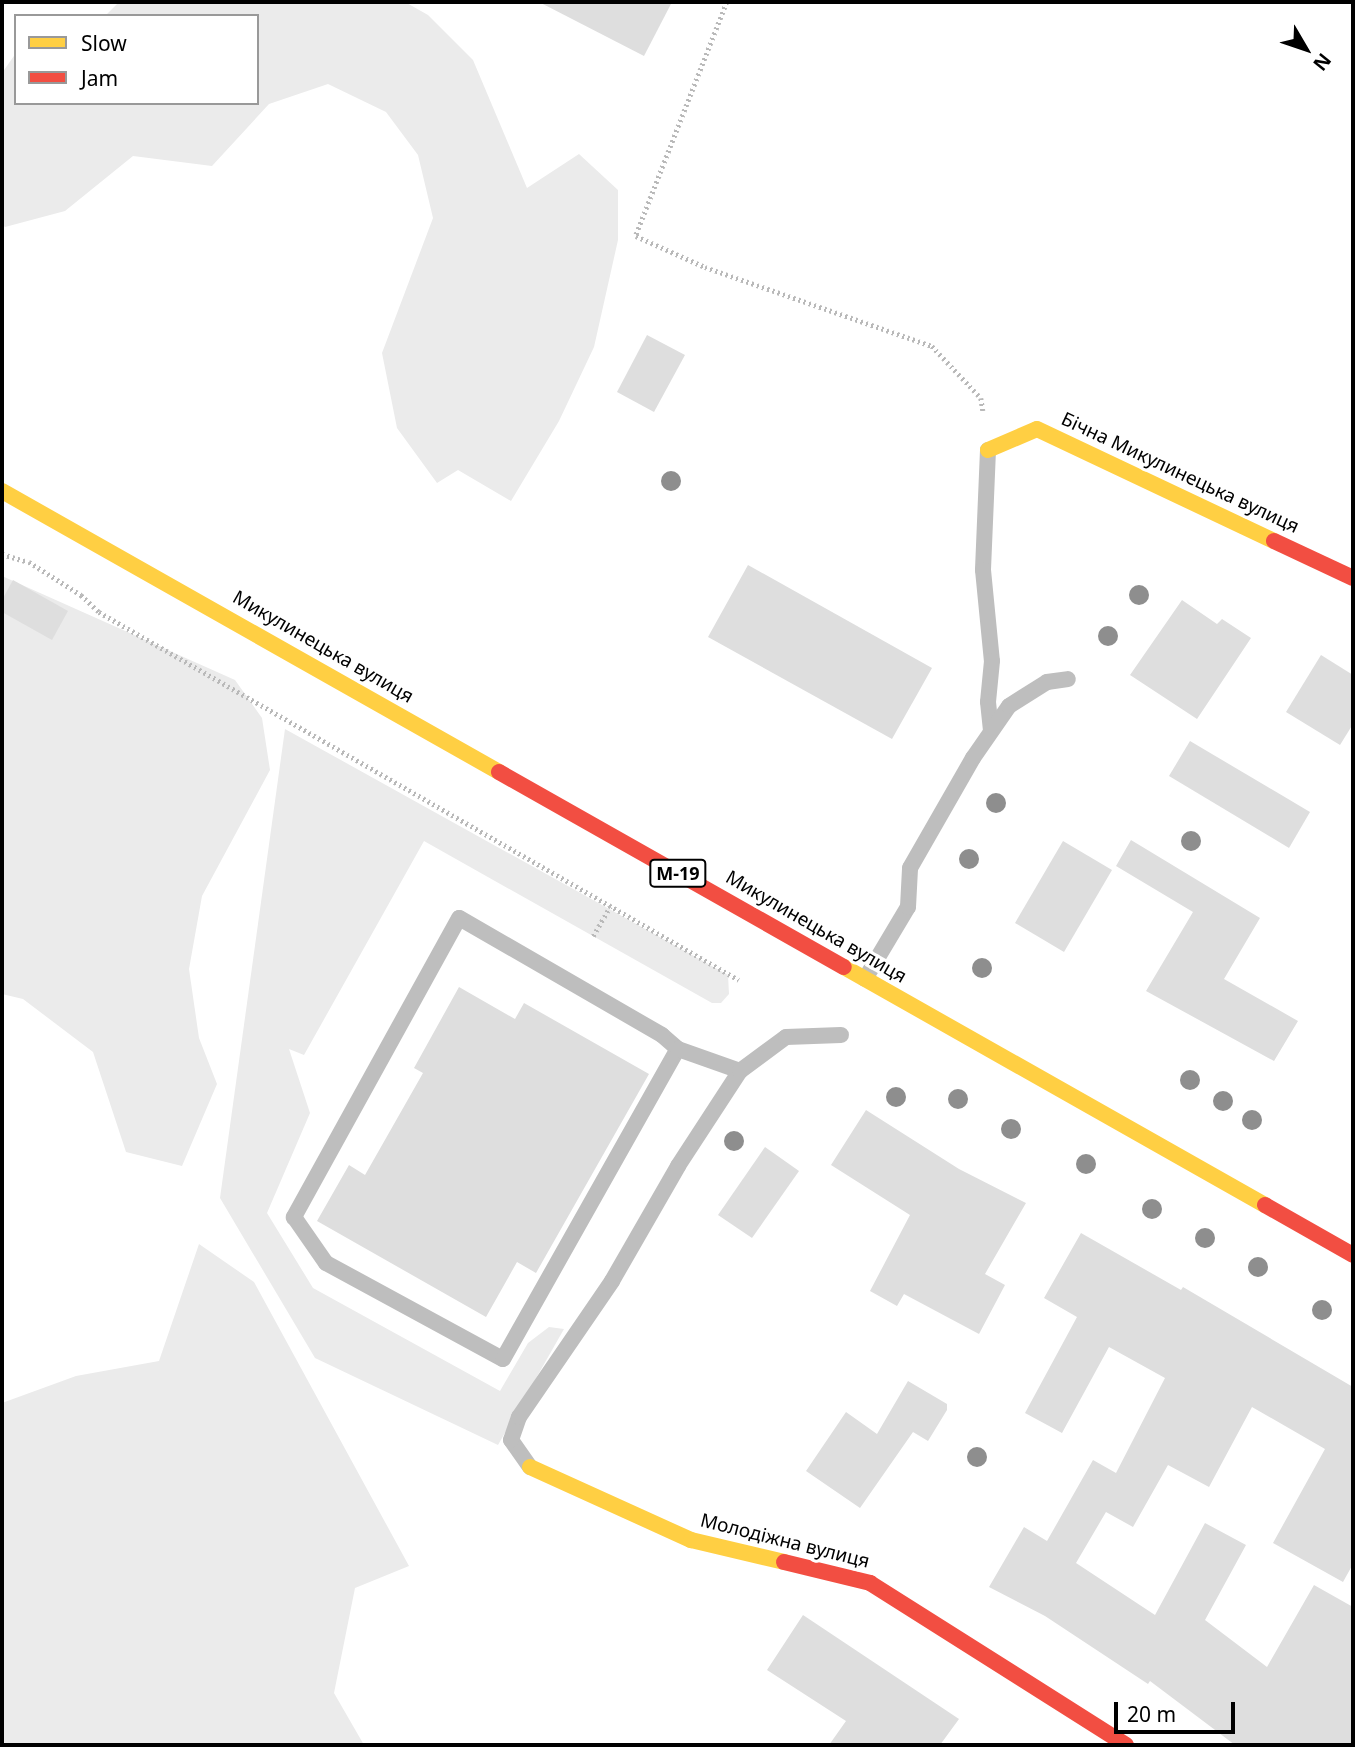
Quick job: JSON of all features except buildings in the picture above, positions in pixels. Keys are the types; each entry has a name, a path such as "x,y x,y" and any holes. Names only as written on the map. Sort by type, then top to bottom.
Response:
{"main road":[{"name":"Бічна Микулинецька вулиця","path":"988,450 1037,429 1353,578"},
{"name":"Микулинецька вулиця","path":"2,491 1353,1255"},
{"name":"Молодіжна вулиця","path":"530,1467 691,1540 870,1583 1126,1745"}],"lane":[{"path":"988,450 984,570 992,661 991,731"},
{"path":"865,979 908,906 910,868 991,731 1009,706 1047,682 1068,679"},
{"path":"678,1049 503,1359 327,1264 293,1217 459,918 662,1035 678,1049 740,1070"},
{"path":"530,1467 511,1440 519,1417 612,1281 678,1166 740,1070 786,1037 841,1035"}],"path":[{"path":"727,2 636,236 705,267 932,346 981,398 988,450"},
{"path":"2,554 29,562 81,594 99,612 739,980"},
{"path":"593,936 610,906"}],"shaded area":[{"path":"119,2 405,2 428,15 473,60 527,188 579,154 618,190 618,240 594,347 559,421 511,501 458,470 437,483 397,428 382,353 433,218 418,155 386,112 328,84 269,104 212,166 133,156 65,211 5,227 2,224 2,73 14,56 14,105 259,105 259,14 107,14"},
{"path":"2,576 235,680 262,718 270,770 202,896 189,969 199,1038 217,1084 182,1166 126,1152 93,1052 23,999 2,994"},
{"path":"285,729 728,975 729,994 721,1003 712,1003 424,841 304,1055 289,1049 310,1113 267,1213 313,1288 500,1391 528,1343 549,1327 564,1329 498,1445 315,1358 220,1198"},
{"path":"199,1244 254,1282 409,1566 355,1588 334,1693 364,1745 2,1745 2,1403 76,1376 159,1361"}],"traffic: slow":[{"path":"988,450 1037,429 1274,541"},
{"path":"2,491 499,772"},
{"path":"844,967 1265,1205"},
{"path":"530,1467 691,1540 784,1562"}],"traffic: jam":[{"path":"1274,541 1353,578"},
{"path":"499,772 844,967"},
{"path":"1265,1205 1353,1255"},
{"path":"784,1562 870,1583 1126,1745"}]}
